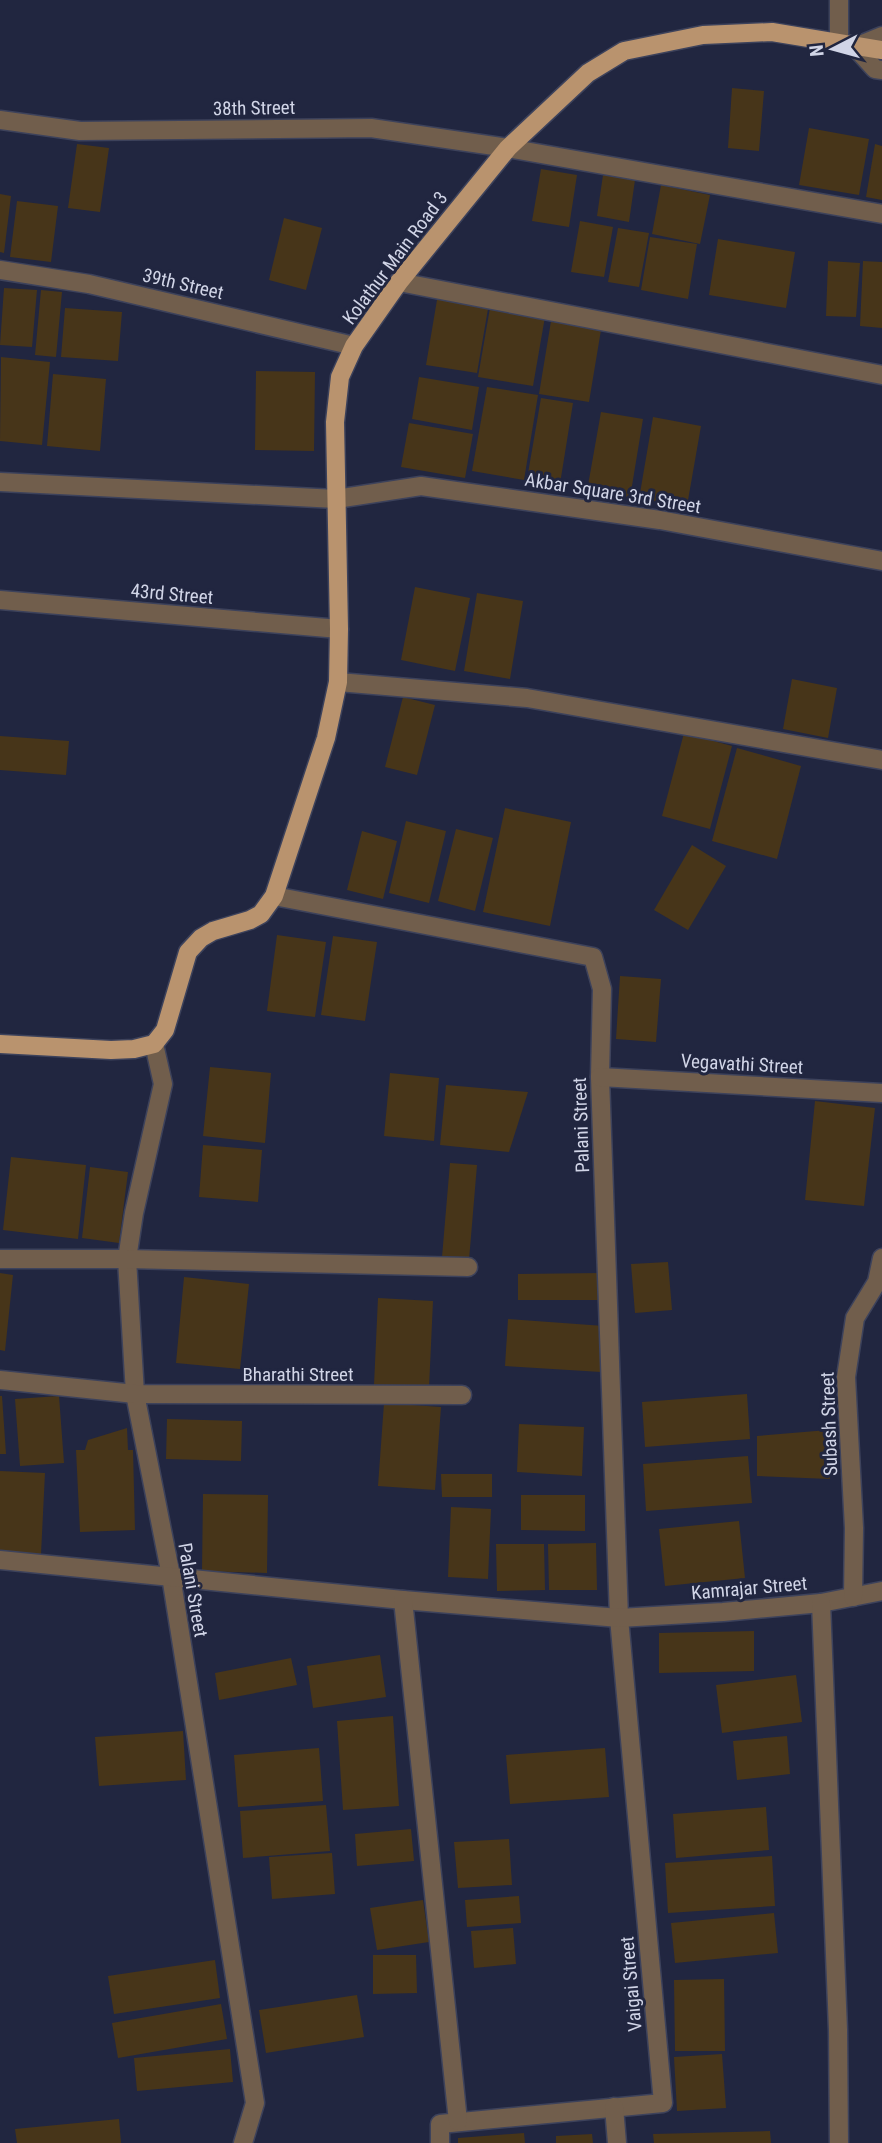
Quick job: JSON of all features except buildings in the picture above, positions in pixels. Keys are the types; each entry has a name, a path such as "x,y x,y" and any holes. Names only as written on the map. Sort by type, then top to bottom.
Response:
{"main road":[{"name":"Kolathur Main Road 3","path":"154,1044 165,1030 188,952 201,938 213,931 261,914 274,896 326,738 338,682 340,629 335,422 340,377 355,346 399,282 508,148 588,73 624,51 703,35 772,32 847,45 880,45"},
{"path":"0,1044 111,1050 134,1049 154,1044"}],"street":[{"path":"839,0 847,45 875,69 882,71"},
{"name":"38th Street","path":"0,120 80,131 372,128 508,148 882,214"},
{"name":"39th Street","path":"0,270 89,284 355,346"},
{"path":"399,282 882,375"},
{"name":"Akbar Square 3rd Street","path":"0,482 336,499 421,486 660,520 882,561"},
{"name":"43rd Street","path":"0,600 340,629"},
{"path":"338,682 527,698 882,760"},
{"name":"Palani Street","path":"274,896 593,957 602,989 600,1077 619,1618"},
{"name":"Palani Street","path":"154,1044 163,1084 134,1213 127,1259 135,1394 171,1576 255,2103 243,2143"},
{"name":"Vegavathi Street","path":"600,1077 882,1093"},
{"name":"Subash Street","path":"853,1597 854,1528 846,1377 855,1318 877,1282 882,1258"},
{"path":"0,1259 127,1259 468,1267"},
{"name":"Bharathi Street","path":"0,1380 135,1394 462,1395"},
{"name":"Kamrajar Street","path":"0,1560 403,1600 619,1618 821,1603 882,1591"},
{"path":"403,1600 458,2121 440,2124 440,2143"},
{"path":"821,1603 838,2030 839,2143"},
{"name":"Vaigai Street","path":"458,2121 663,2103 619,1618"},
{"path":"614,2108 617,2143"}]}
